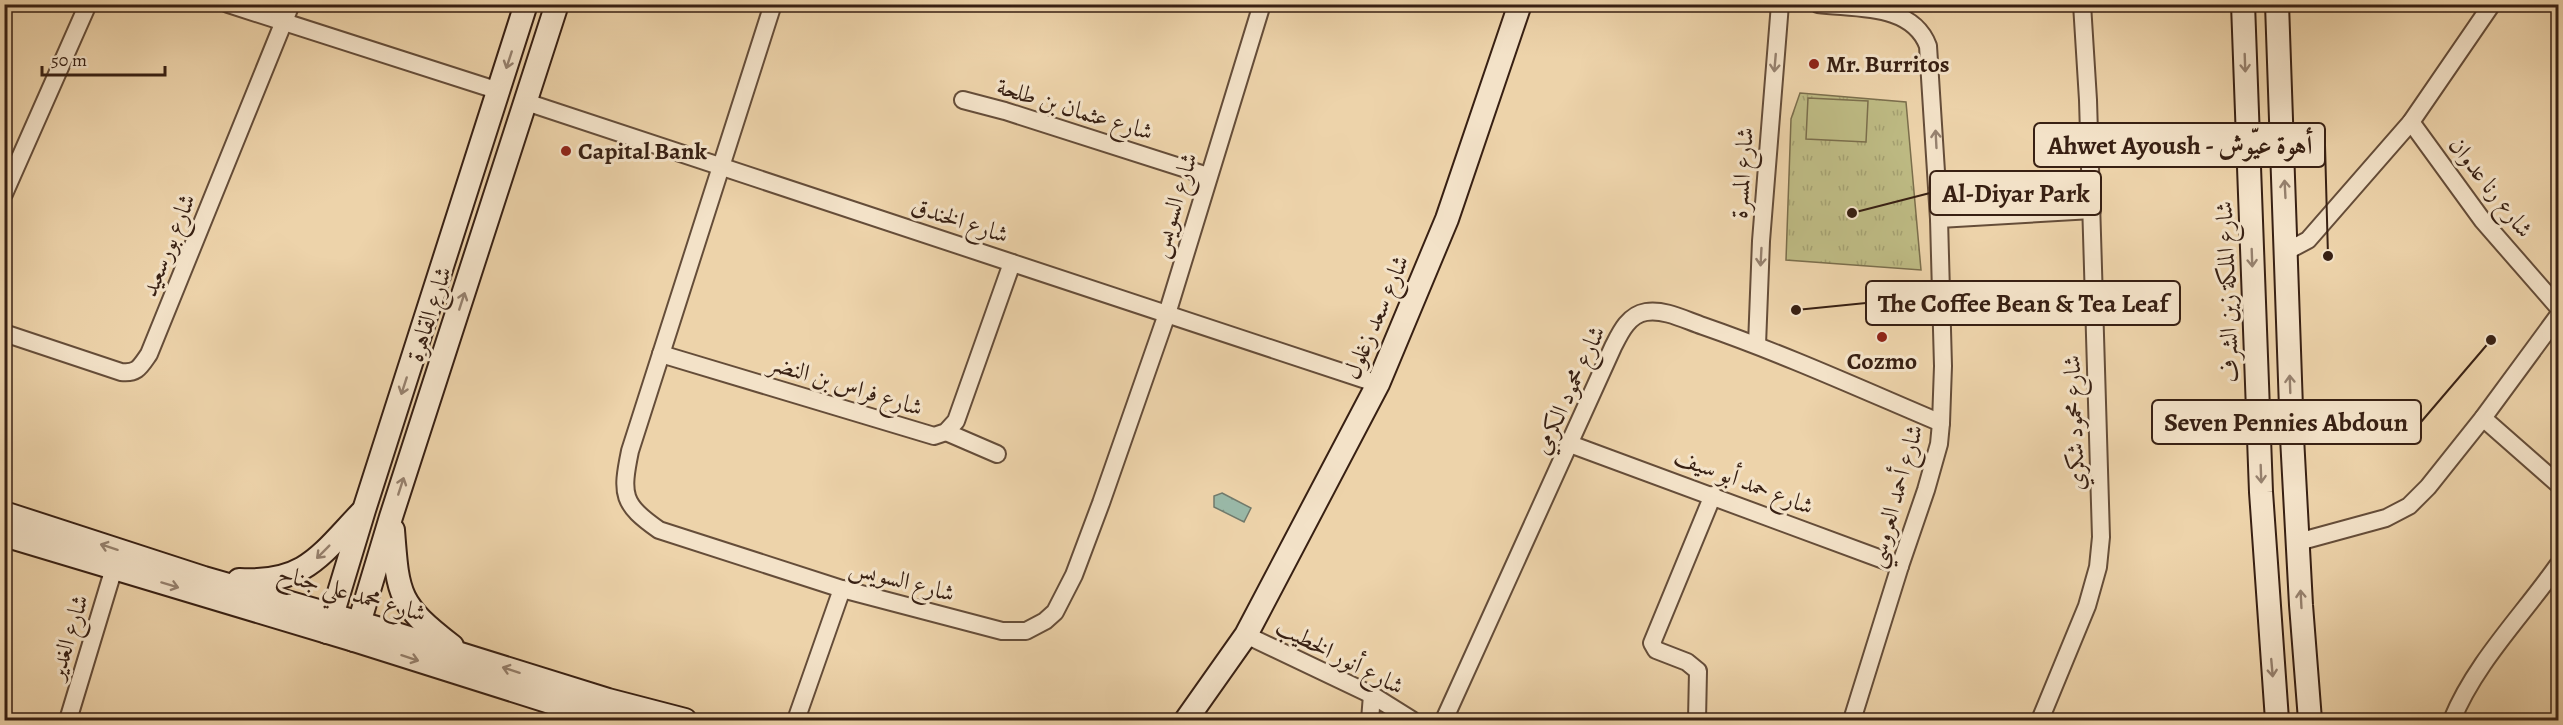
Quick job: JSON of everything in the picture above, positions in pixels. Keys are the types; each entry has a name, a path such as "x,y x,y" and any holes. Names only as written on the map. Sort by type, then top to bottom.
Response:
{"main road":[{"name":"شارع القاهرة","path":"330,623 526,4"},
{"name":"شارع القاهرة","path":"357,631 557,4"},
{"name":"شارع سعد زغلول","path":"1246,635 1378,384 1447,219 1520,4"},
{"name":"شارع الملكة زين الشرف","path":"2243,4 2271,715"},
{"path":"2277,4 2298,542 2310,720"},
{"path":"204,578 256,581 275,580 293,574 307,567 364,510"},
{"name":"شارع محمد علي جناح","path":"4,513 204,578 330,623"},
{"path":"392,517 397,581 407,605 421,622 462,654"},
{"name":"شارع محمد علي جناح","path":"4,535 114,568 357,631 607,720"},
{"name":"شارع محمد علي جناح","path":"357,631 462,654 569,707 685,720"},
{"path":"1186,720 1246,635"}],"street":[{"path":"4,194 88,4"},
{"path":"228,4 284,24 499,91"},
{"name":"شارع بورسعيد","path":"4,333 121,372 139,371 149,354 291,4"},
{"name":"شارع السويس","path":"773,4 723,167 630,451 624,478 627,498 635,513 658,530 842,589 1002,631 1026,631 1045,621 1055,612 1074,575 1167,314 1262,4"},
{"name":"شارع المسرة","path":"1757,345 1761,241 1780,4"},
{"name":"شارع أحمد العروسي","path":"1818,4 1890,13 1912,22 1925,37 1931,60 1939,219 1943,366 1939,444 1852,720"},
{"name":"شارع محمود شكري","path":"2040,720 2087,606 2098,567 2101,537 2092,210 2082,4"},
{"path":"2287,251 2308,240 2411,122 2492,4"},
{"name":"شارع عثمان بن طلحة","path":"963,100 1005,111 1208,176"},
{"name":"شارع الخندق","path":"526,102 1378,384"},
{"name":"شارع رنا عدوان","path":"2411,122 2483,221 2559,307"},
{"path":"1939,219 2092,210"},
{"name":"شارع فراس بن النضر","path":"661,354 934,436 946,432 956,421 1012,263"},
{"name":"شارع محمود الكرمي","path":"1444,720 1612,347 1623,328 1636,315 1643,312 1662,312 1757,345 1941,423"},
{"path":"2298,542 2386,518 2409,506 2427,487 2559,316"},
{"path":"2482,417 2559,484"},
{"path":"946,432 997,454"},
{"name":"شارع حمد أبو سيف","path":"1570,444 1900,566"},
{"path":"1697,720 1698,671 1687,662 1656,650 1652,643 1713,495"},
{"path":"2452,720 2465,693 2485,662 2559,565"},
{"name":"شارع الغدير","path":"68,720 114,568"},
{"path":"796,720 842,589"},
{"name":"شارع أنور الخطيب","path":"1246,635 1372,695 1412,720"},
{"path":"1370,720 1372,695"}],"green space":[{"path":"1800,93 1906,102 1921,270 1786,260 1791,119"},
{"path":"1808,98 1868,101 1866,142 1806,139"}],"water":[{"path":"1222,493 1251,508 1244,522 1214,507 1214,496"}],"place":[{"name":"Mr. Burritos","path":"1814,64"},
{"name":"Capital Bank","path":"566,151"},
{"name":"Al-Diyar Park","path":"1852,213"},
{"name":"Ahwet Ayoush - أهوة عيّوش","path":"2328,256"},
{"name":"The Coffee Bean & Tea Leaf","path":"1796,310"},
{"name":"Cozmo","path":"1882,337"},
{"name":"Seven Pennies Abdoun","path":"2491,340"}]}
